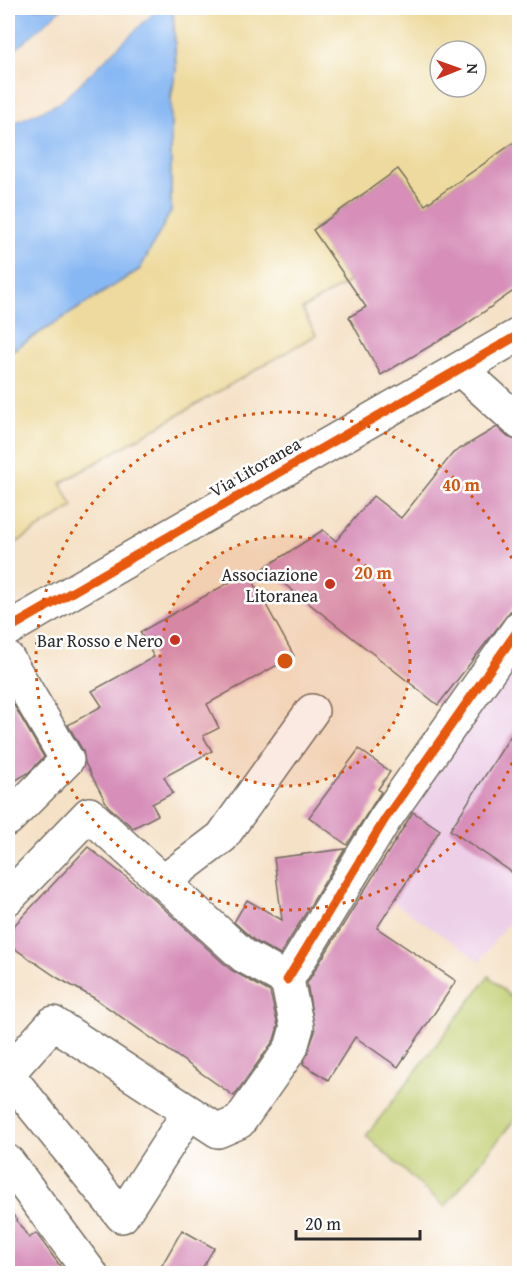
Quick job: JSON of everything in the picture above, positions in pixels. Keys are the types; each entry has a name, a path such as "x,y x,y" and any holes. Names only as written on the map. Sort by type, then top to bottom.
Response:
{"street":[{"name":"Via Litoranea","path":"8,629 519,334"},
{"path":"460,369 519,423"},
{"path":"189,1112 122,1216 8,1074 52,1023 189,1112 218,1131 239,1122 291,1048 297,1027 287,980 385,819 519,627"},
{"path":"8,659 67,760 8,819"},
{"path":"163,882 222,837 312,711"},
{"path":"8,898 89,814 244,957 287,980"},
{"path":"8,1162 91,1274"}],"shaded area":[{"path":"519,646 519,908 480,961 393,902 440,831 410,811"}],"green space":[{"path":"489,976 519,1005 519,1114 445,1207 366,1136"}],"sand":[{"path":"173,8 519,8 519,139 425,205 398,169 313,229 349,282 302,309 316,335 61,483 73,507 8,548 8,353 140,269 176,70"}],"water":[{"path":"8,8 63,8 8,57"},
{"path":"158,8 173,8 176,70 171,95 171,211 140,269 8,353 8,125 60,102"}],"pier":[{"path":"63,8 65,10 8,60 8,57"},
{"path":"153,8 158,8 60,102 8,125 8,122 58,99"}],"building":[{"path":"519,139 519,287 461,328 381,375 349,317 366,307 313,230 398,169 425,205"},
{"path":"497,427 508,437 519,441 519,600 438,705 264,568 323,530 336,541 373,496 401,518 453,453"},
{"path":"248,572 294,656 207,704 219,728 203,736 212,751 164,777 173,793 152,804 158,815 133,828 108,806 85,763 83,751 68,725 102,706 92,691 154,657 140,632"},
{"path":"8,695 44,757 28,773 8,785"},
{"path":"519,723 519,877 450,830"},
{"path":"359,749 390,772 378,789 381,792 347,845 309,817"},
{"path":"413,812 440,830 377,928 456,981 398,1067 355,1037 328,1080 303,1064 315,1032 307,983"},
{"path":"88,847 149,895 231,970 270,992 278,1026 274,1040 234,1096 94,998 58,978 8,944 8,932"},
{"path":"345,849 280,955 255,941 234,922 247,900 282,920 274,858"},
{"path":"8,1208 29,1238 36,1233 66,1274 8,1274"},
{"path":"182,1230 214,1248 199,1274 157,1274"}],"cycle path":[{"path":"8,629 520,334"},
{"path":"287,980 385,819 520,627"}],"place":[{"name":"Associazione Litoranea","path":"330,584"},
{"name":"Bar Rosso e Nero","path":"175,640"}]}
